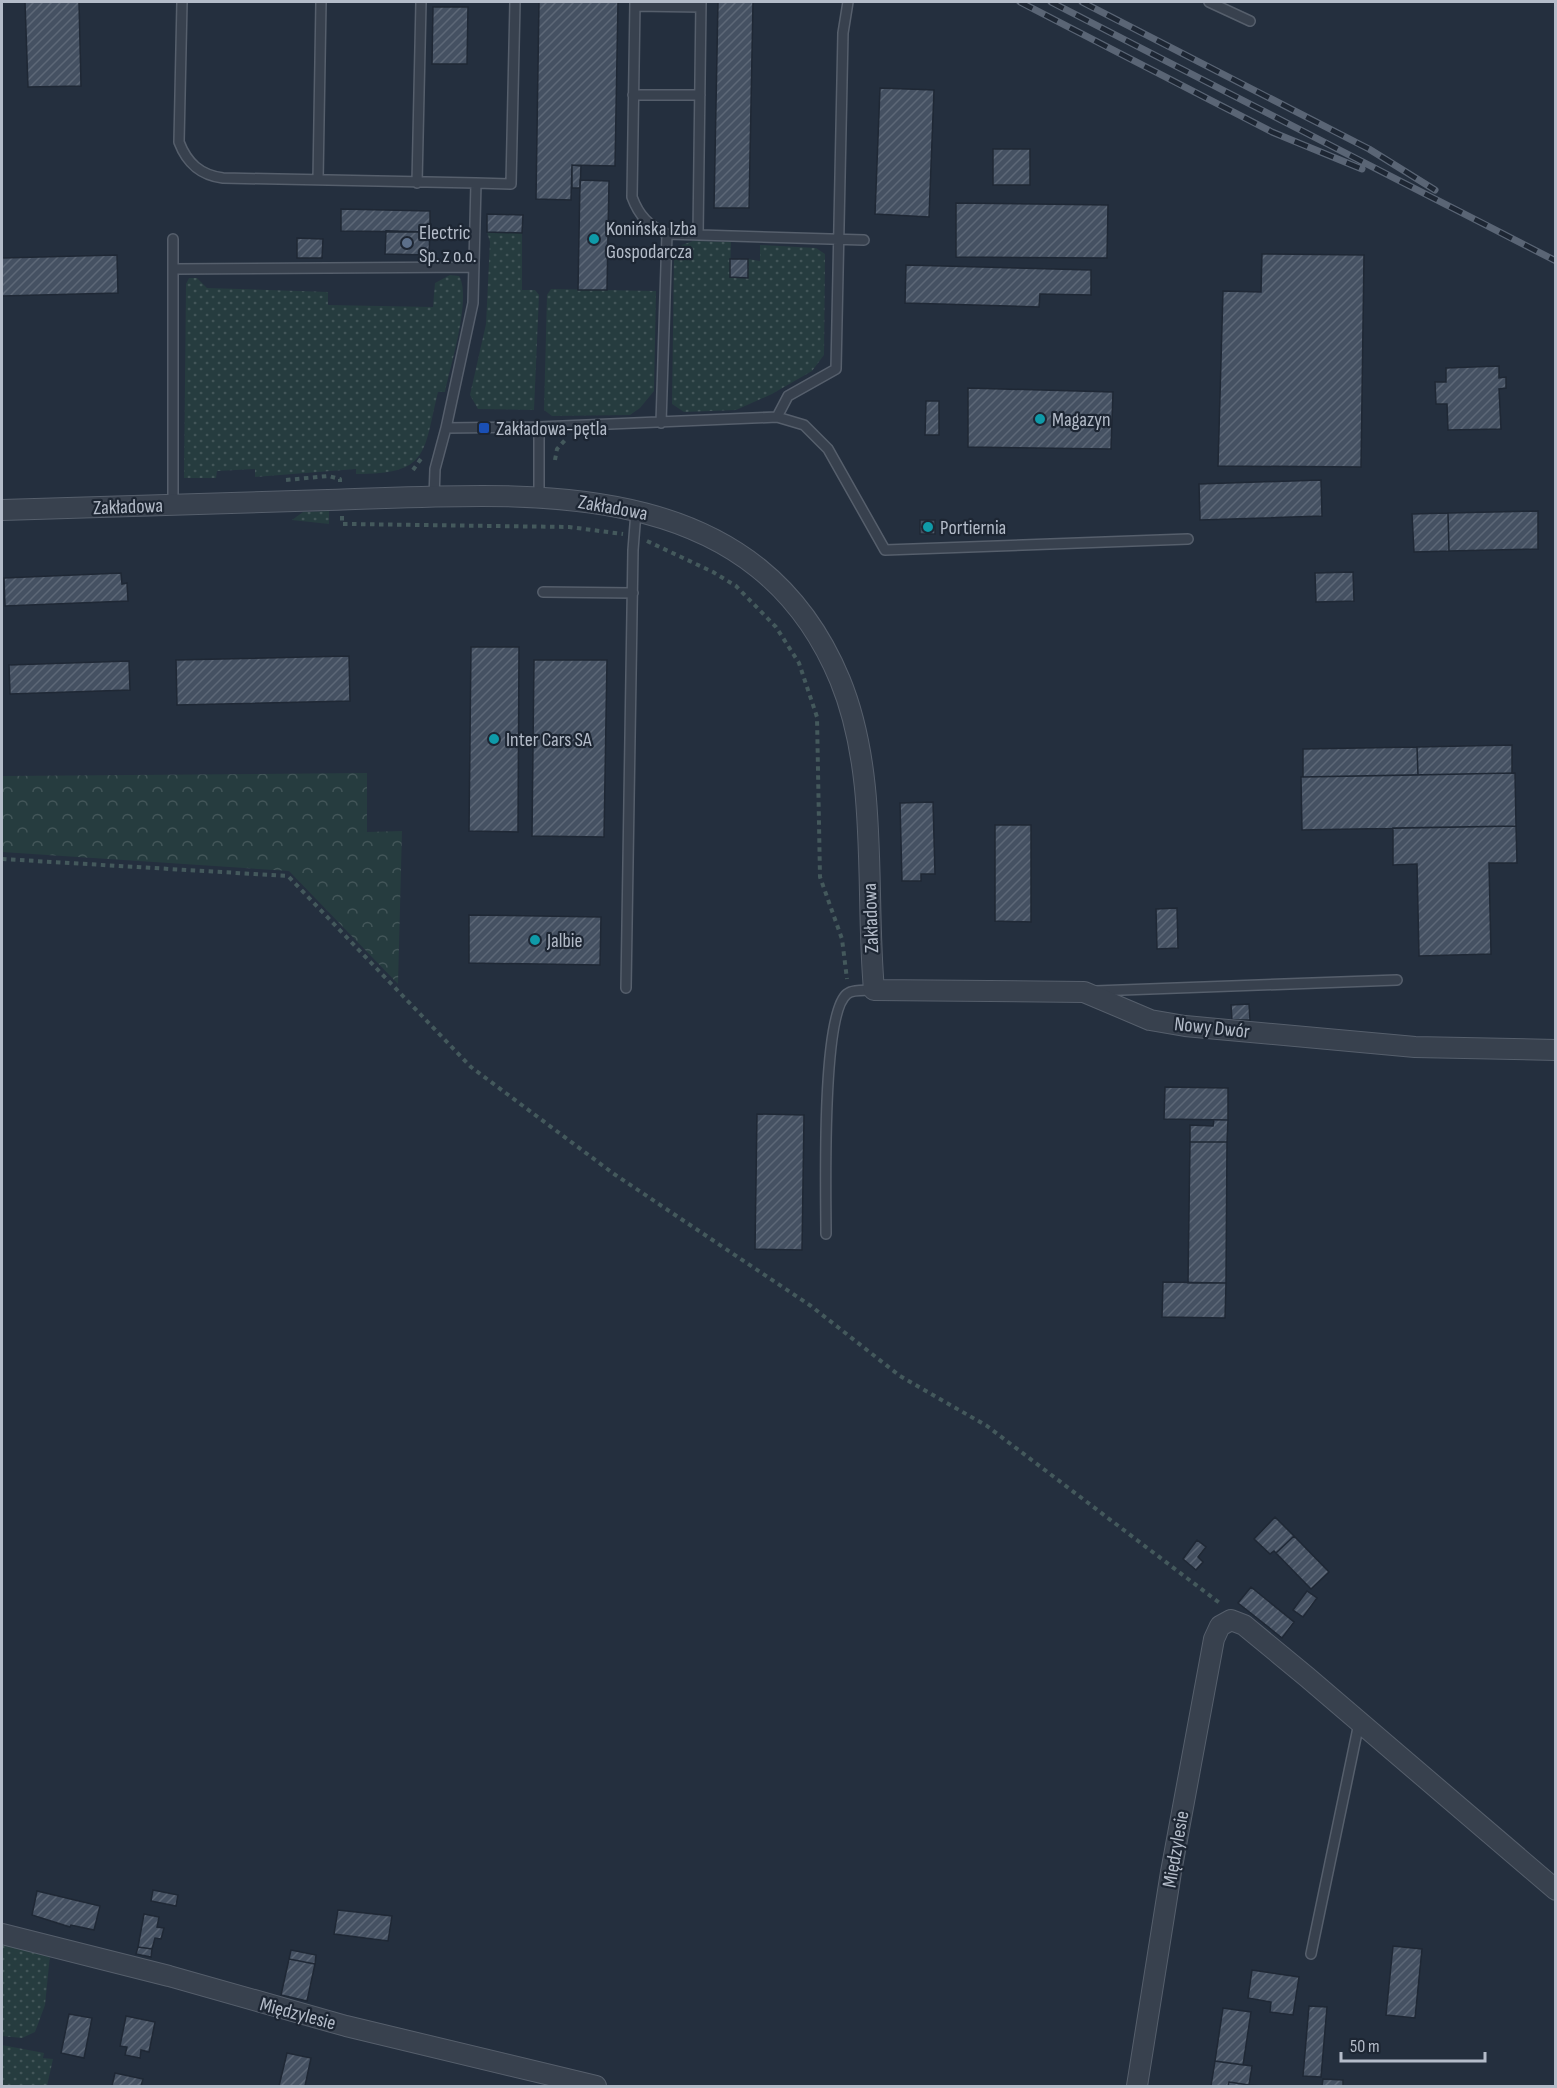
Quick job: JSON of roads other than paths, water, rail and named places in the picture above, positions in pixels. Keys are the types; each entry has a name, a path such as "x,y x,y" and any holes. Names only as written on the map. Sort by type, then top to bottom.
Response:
{"street":[{"name":"Zakładowa","path":"2,510 434,498 538,498 591,501 636,510 691,529 746,560 772,581 817,635 833,666 853,718 863,770 874,990"},
{"name":"Nowy Dwór","path":"874,990 1083,992 1150,1020 1185,1026 1415,1047 1556,1050"},
{"name":"Międzylesie","path":"1137,2086 1171,1872 1214,1639 1220,1626 1231,1620 1244,1625 1359,1723"},
{"path":"1359,1723 1556,1890"},
{"name":"Międzylesie","path":"2,1934 169,1976 401,2040 596,2086"}],"lane":[{"path":"182,2 179,142 192,166 212,177 511,184 515,2"},
{"path":"318,180 321,2"},
{"path":"417,183 421,2"},
{"path":"777,417 788,396 836,369 843,33 848,2"},
{"path":"1209,2 1250,21"},
{"path":"698,235 701,4 635,4 632,197 635,207 648,224 667,234 698,235 838,239 864,240"},
{"path":"633,94 700,95"},
{"path":"434,498 435,469 468,331 474,267 476,183"},
{"path":"661,423 667,234"},
{"path":"173,239 173,505"},
{"path":"174,269 474,267"},
{"path":"446,428 661,423 777,417 804,426 828,449 885,550 1188,539"},
{"path":"538,498 539,427"},
{"path":"626,988 636,510"},
{"path":"543,592 633,593"},
{"path":"1083,992 1397,980"},
{"path":"826,1234 829,1064 834,1021 845,995 850,992 874,990"},
{"path":"1311,1954 1359,1723"}],"railway":[{"path":"1020,2 1272,132 1362,169"},
{"path":"1051,2 1556,261"},
{"path":"1082,2 1369,149 1435,190"}],"place":[{"name":"Konińska Izba Gospodarcza","path":"594,239"},
{"name":"Electric Sp. z o.o.","path":"407,243"},
{"name":"Magazyn","path":"1040,419"},
{"name":"Zakładowa-pętla","path":"484,428"},
{"name":"Portiernia","path":"928,527"},
{"name":"Inter Cars SA","path":"494,739"},
{"name":"Jalbie","path":"535,940"}]}
